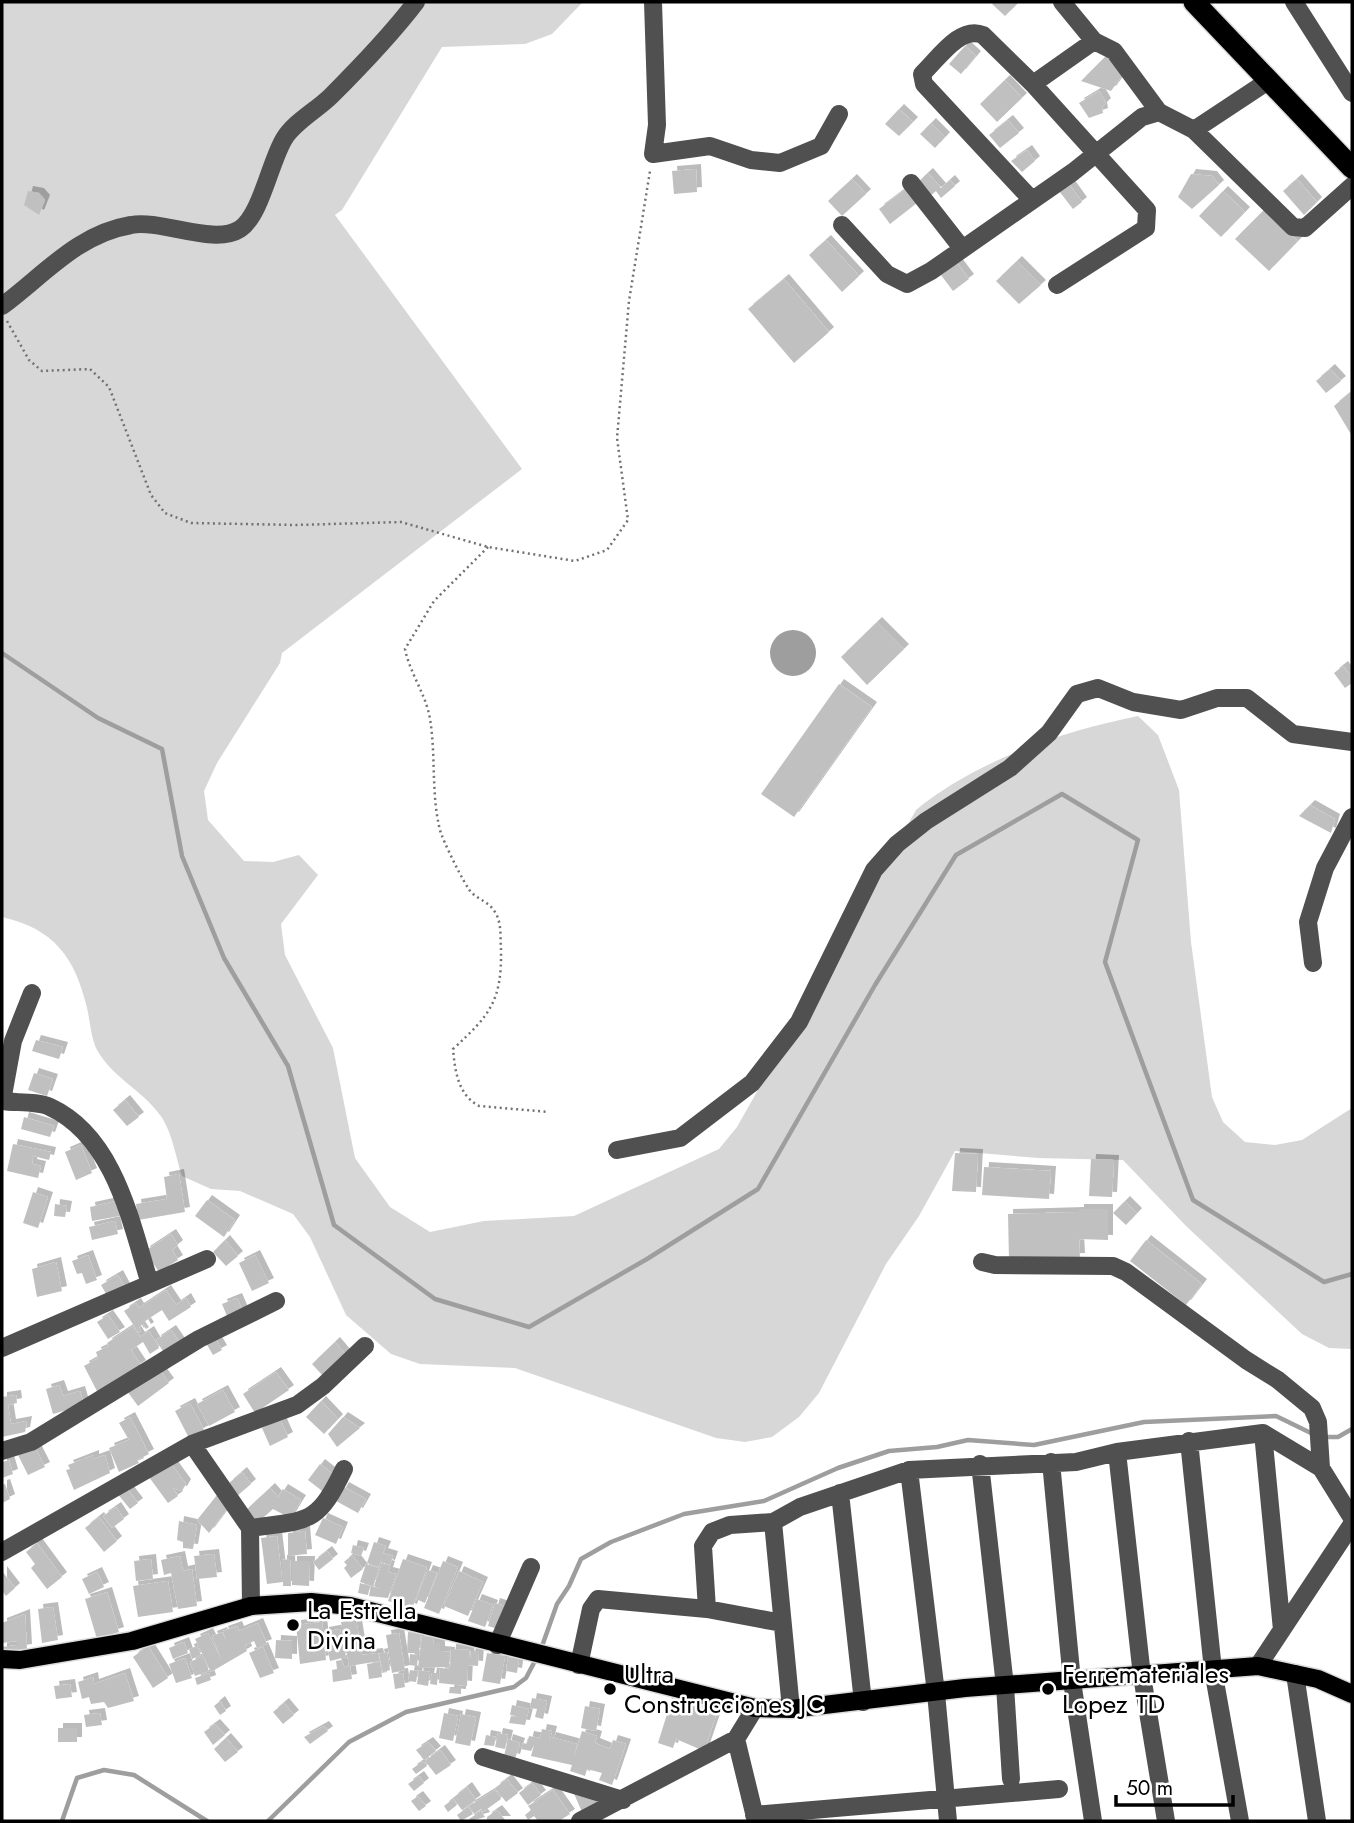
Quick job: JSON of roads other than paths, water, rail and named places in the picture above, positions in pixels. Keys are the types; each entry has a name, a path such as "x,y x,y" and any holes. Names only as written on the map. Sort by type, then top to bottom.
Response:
{"highway":[{"path":"1194,2 1352,168"}],"main road":[{"path":"2,1659 20,1660 132,1641 251,1606 311,1602 350,1606 755,1709 791,1709 1004,1686 1258,1666 1350,1688"}],"street":[{"path":"2,306 71,250 100,235 132,224 224,234 241,229 254,213 267,174 285,136 347,80 390,35 416,2"},
{"path":"653,2 657,125 653,154 710,146 751,160 780,163 821,146 839,114"},
{"path":"1062,2 1094,41 1114,51 1159,112 1194,130 1293,227 1305,228 1352,186"},
{"path":"1294,2 1352,93"},
{"path":"1031,199 930,93 922,74 964,33 974,31 983,35 1033,84 1147,210 1146,228 1057,285"},
{"path":"1033,84 1094,41"},
{"path":"1194,130 1268,81"},
{"path":"842,225 887,274 907,284 931,271 961,247 1095,155 1142,117 1159,112"},
{"path":"911,183 961,247"},
{"path":"617,1150 680,1138 752,1083 799,1022 874,870 897,844 926,821 1020,759 1049,733 1077,694 1098,688 1133,702 1181,710 1217,698 1247,698 1293,734 1352,742"},
{"path":"1313,963 1308,922 1325,868 1352,817"},
{"path":"32,993 10,1029 2,1101 49,1107 89,1136 121,1193 150,1284"},
{"path":"2,1348 207,1259"},
{"path":"982,1262 995,1265 1119,1268 1236,1353 1278,1380 1312,1408 1318,1422 1321,1468"},
{"path":"2,1451 31,1442 199,1339 276,1301"},
{"path":"2,1552 192,1444 297,1405 323,1386 365,1346"},
{"path":"1262,1433 1282,1630"},
{"path":"707,1609 703,1546 712,1532 730,1525 773,1522 800,1507 909,1470 980,1464 1076,1462 1117,1452 1262,1433 1321,1468 1352,1518"},
{"path":"1189,1441 1213,1670 1240,1821"},
{"path":"192,1444 250,1528 251,1606"},
{"path":"1117,1452 1142,1676 1166,1821"},
{"path":"1051,1462 1072,1681 1093,1821"},
{"path":"980,1464 1004,1686 1011,1779"},
{"path":"250,1528 314,1516 329,1500 344,1469"},
{"path":"909,1470 936,1693 948,1821"},
{"path":"840,1493 863,1702"},
{"path":"773,1522 791,1709"},
{"path":"1258,1666 1352,1524"},
{"path":"497,1645 531,1567"},
{"path":"579,1665 591,1609 598,1599 707,1609 782,1623"},
{"path":"1295,1674 1317,1821"},
{"path":"580,1821 736,1739 755,1709"},
{"path":"736,1739 755,1818 1059,1789"},
{"path":"483,1757 623,1800"}],"waterway":[{"path":"2,653 98,718 162,749 182,856 224,958 288,1066 334,1225 435,1299 529,1327 647,1259 758,1189 875,985 956,855 1062,794 1138,840 1105,962 1193,1200 1324,1282 1352,1274"},
{"path":"541,1649 557,1604 569,1586 581,1559 611,1542 684,1514 764,1501 838,1468 889,1451 937,1447 968,1440 1034,1445 1144,1422 1276,1416 1315,1435"},
{"path":"1323,1437 1338,1437 1352,1429"},
{"path":"268,1821 349,1742 406,1712 514,1687 526,1678 537,1657"},
{"path":"62,1821 77,1778 104,1770 134,1775 207,1821"}],"place":[{"name":"La Estrella Divina","path":"293,1625"},
{"name":"Ultra Construcciones JC","path":"610,1689"},
{"name":"Ferremateriales Lopez TD","path":"1048,1689"}]}
